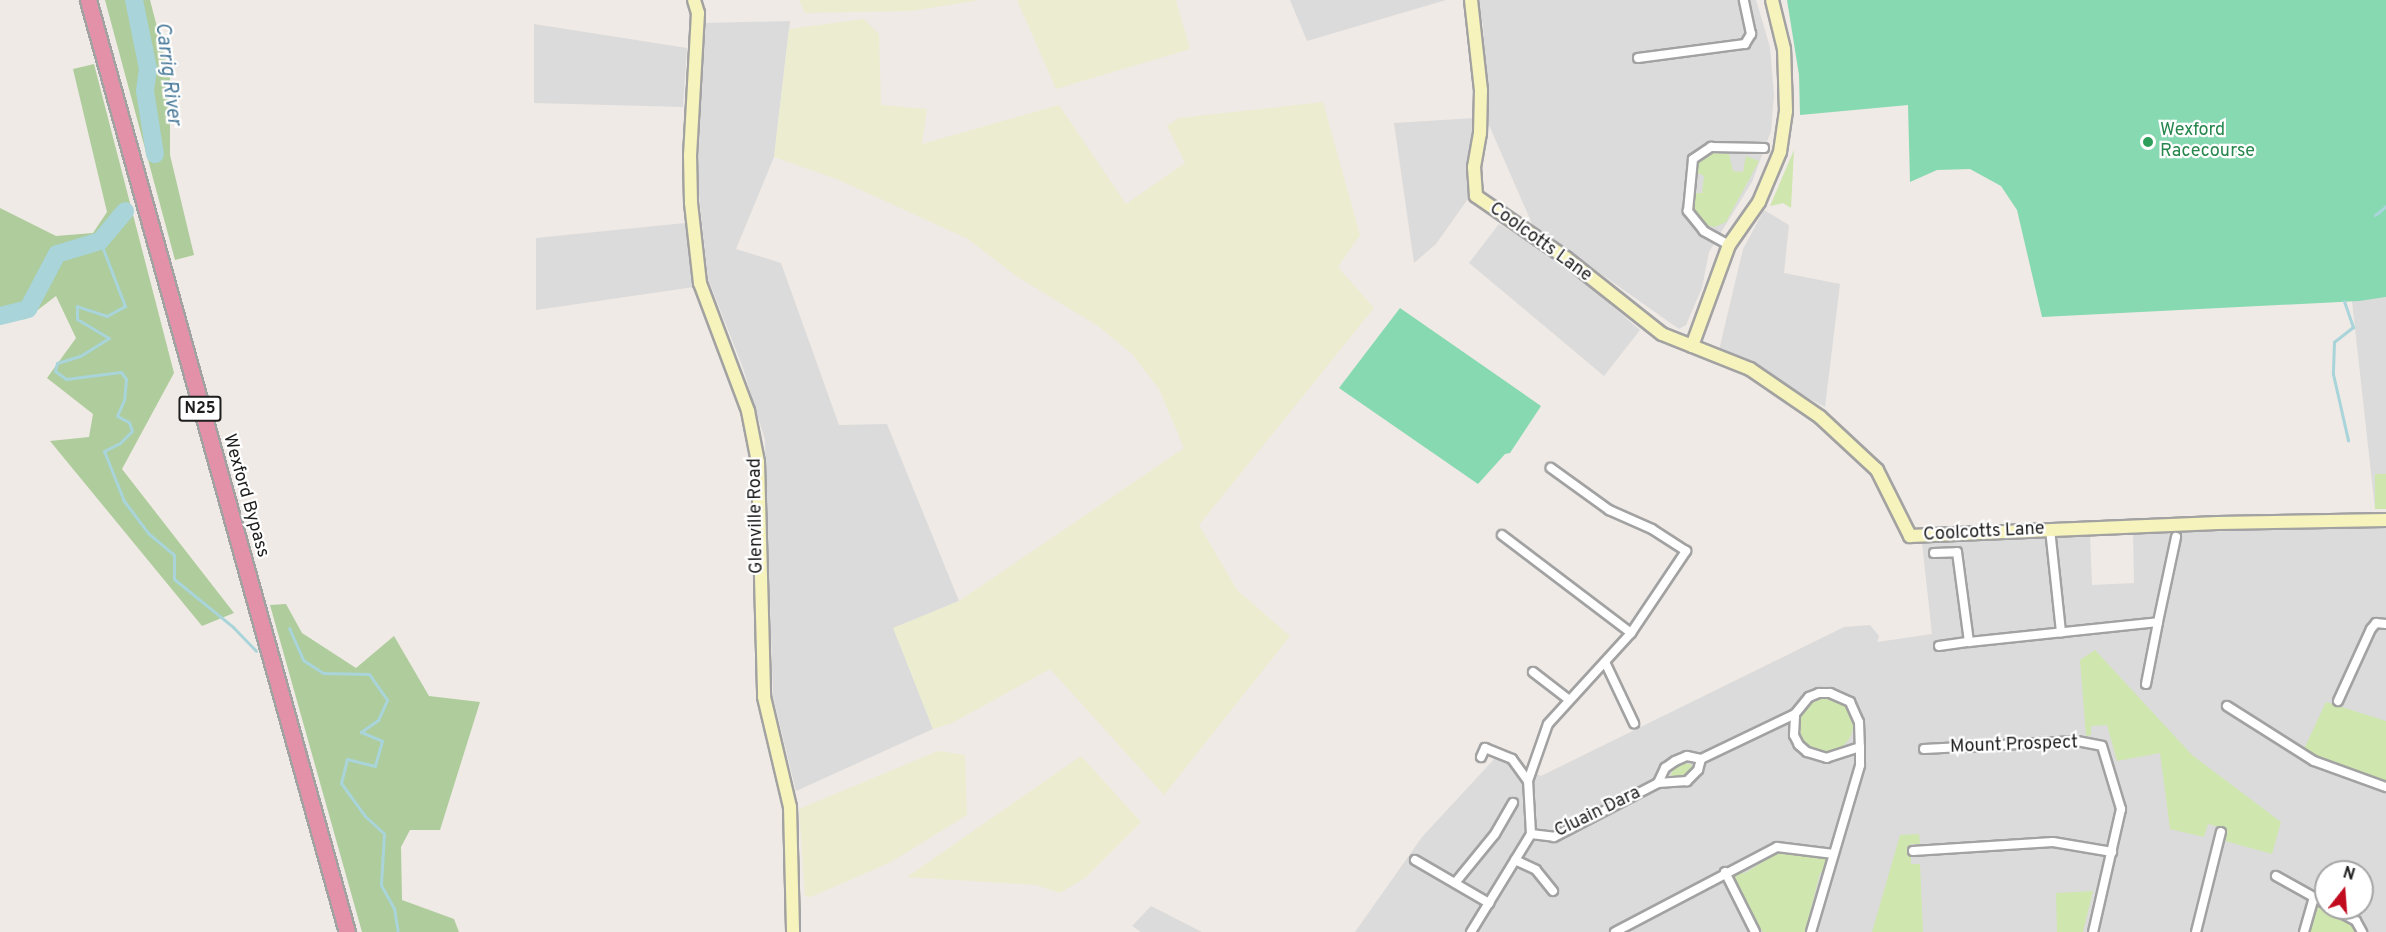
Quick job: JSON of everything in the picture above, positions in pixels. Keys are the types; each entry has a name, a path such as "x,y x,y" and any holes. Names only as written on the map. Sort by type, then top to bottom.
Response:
{"highway":[{"name":"Wexford Bypass","path":"88,0 347,932"}],"street":[{"name":"Glenville Road","path":"694,0 698,13 690,155 691,203 700,283 748,411 758,462 764,697 790,807 793,932"},
{"name":"Coolcotts Lane","path":"1471,0 1481,90 1480,133 1474,167 1476,196 1566,258 1662,334 1750,369 1820,417 1877,470 1910,536 2050,529 2386,520"},
{"path":"1638,58 1745,44 1751,34 1744,0"},
{"path":"1692,346 1729,245 1759,202 1780,152 1786,111 1784,49 1772,0"},
{"path":"1729,245 1704,231 1688,211 1693,159 1711,147 1764,148"},
{"path":"1531,834 1528,780 1548,724 1568,699 1631,633 1686,551 1652,529 1609,510 1551,468"},
{"path":"2050,529 2061,632"},
{"path":"1502,535 1631,633"},
{"path":"2146,684 2176,537"},
{"path":"1934,553 1957,552 1969,642"},
{"path":"1939,646 2158,622"},
{"path":"2338,701 2370,629 2376,623 2386,624"},
{"path":"1605,662 1634,723"},
{"path":"1533,672 1568,699"},
{"name":"Cluain Dara","path":"1658,783 1665,768 1675,761 1687,756 1701,759 1795,714 1809,697 1819,693 1841,696 1856,711 1860,765 1811,932"},
{"path":"2227,706 2314,761 2386,787"},
{"path":"1795,714 1794,735 1807,752 1827,758 1860,747"},
{"name":"Mount Prospect","path":"1924,749 2077,741 2102,746 2121,809 2093,932"},
{"path":"1481,757 1485,748 1512,759 1528,780"},
{"name":"Cluain Dara","path":"1471,932 1531,834 1554,837 1658,783 1687,781 1698,770 1701,759"},
{"path":"1455,883 1495,834 1513,803"},
{"path":"2196,932 2221,832"},
{"path":"1913,851 2053,842 2112,852"},
{"path":"1615,932 1635,928 1725,872 1777,847 1834,854"},
{"path":"1415,860 1489,903"},
{"path":"1515,860 1536,870 1553,891"},
{"path":"1725,872 1755,932"},
{"path":"2276,876 2314,897 2304,932"}],"shaded area":[{"path":"1290,0 1446,0 1307,41"},
{"path":"1476,0 1756,0 1770,47 1774,95 1771,131 1752,182 1709,252 1702,288 1686,325 1679,329 1533,226 1489,125 1483,24"},
{"path":"790,21 774,157 736,249 781,263 839,425 887,424 959,601 894,628 933,729 796,791 773,697 765,440 743,368 708,279 695,158 706,23"},
{"path":"534,24 687,48 683,107 534,103"},
{"path":"1474,118 1468,161 1470,196 1436,244 1414,263 1394,123"},
{"path":"1764,210 1789,225 1784,273 1840,284 1825,407 1719,350 1743,249"},
{"path":"685,223 694,287 536,310 536,238"},
{"path":"1499,224 1557,259 1640,330 1604,376 1469,263"},
{"path":"2386,297 2386,509 2375,509 2352,301"},
{"path":"2386,528 2386,932 1355,932 1422,837 1497,756 1541,776 1844,627 1870,625 1879,636 1877,642 1932,634 1922,543 2090,535 2092,585 2134,583 2133,533"},
{"path":"1151,906 1202,932 1141,932 1132,926"}],"green space":[{"path":"105,0 150,0 170,77 170,155 194,255 175,260"},
{"path":"799,0 980,0 911,11 805,13"},
{"path":"1017,0 1176,0 1190,49 1056,89"},
{"name":"Wexford Racecourse","path":"1787,0 2386,0 2386,297 2359,301 2042,317 2017,210 2001,186 1970,169 1937,170 1910,182 1908,105 1800,115 1799,75"},
{"path":"864,19 879,34 881,105 927,109 922,144 1059,105 1126,204 1185,163 1167,126 1179,118 1323,102 1360,235 1338,267 1374,308 1199,525 1237,590 1290,636 1164,795 1050,669 952,723 933,729 893,628 959,601 1184,448 1159,389 1132,354 1098,326 1016,276 968,239 839,180 774,157 789,29"},
{"path":"94,64 174,373 122,469 234,613 202,626 50,441 89,437 93,414 47,378 76,338 56,296 26,319 0,322 0,208 56,236 93,233 107,212 73,69"},
{"path":"1794,150 1791,208 1783,203 1770,206"},
{"path":"1710,153 1729,154 1733,171 1743,172 1746,156 1759,161 1726,222 1715,227 1706,225 1693,210 1696,193 1702,193 1704,176 1696,172 1697,161"},
{"path":"1400,308 1541,406 1510,453 1505,454 1478,484 1339,388"},
{"path":"2375,474 2386,474 2386,509 2375,509"},
{"path":"286,604 302,633 356,668 394,636 429,696 480,702 440,830 410,830 401,847 402,900 454,919 459,932 362,932 270,605"},
{"path":"2095,650 2192,755 2281,822 2272,854 2225,841 2227,829 2208,824 2204,837 2170,829 2160,753 2117,761 2107,725 2091,726 2091,735 2086,736 2080,660"},
{"path":"1821,698 1831,698 1841,702 1849,710 1853,725 1849,740 1841,748 1831,752 1821,752 1811,748 1803,740 1799,730 1799,720 1803,710 1811,702"},
{"path":"2326,702 2386,721 2386,784 2303,751"},
{"path":"938,751 965,755 967,815 891,862 811,897 805,896 799,809"},
{"path":"1081,756 1141,822 1085,878 1060,893 1036,885 907,877"},
{"path":"1684,763 1693,765 1688,776 1669,779 1675,766"},
{"path":"1919,834 1920,844 1911,844 1911,864 1920,864 1923,932 1872,932 1900,835"},
{"path":"1780,851 1825,855 1828,859 1825,871 1820,873 1805,932 1763,932 1732,880 1735,873 1745,873"},
{"path":"2093,891 2083,932 2057,932 2056,893"},
{"path":"2314,918 2314,920 2344,920 2357,932 2309,932"}],"waterway":[{"name":"Carrig River","path":"134,0 148,69 145,91 155,154"},
{"path":"2375,215 2386,206"},
{"name":"Carrig River","path":"0,316 28,309 57,254 100,241 125,211"},
{"path":"100,241 125,306 107,316 77,306 77,319 109,338 80,356 57,363 55,371 66,379 121,372 126,379 124,400 117,416 129,422 132,431 120,443 104,451 124,501 148,533 174,555 174,579 233,627 256,651"},
{"path":"2344,301 2353,327 2334,342 2333,374 2348,440"},
{"path":"289,628 303,660 323,673 369,674 387,700 378,720 361,732 382,741 375,766 347,759 341,783 365,816 384,834 381,885 394,908 398,932"}],"place":[{"name":"Wexford Racecourse","path":"2148,142"}]}
